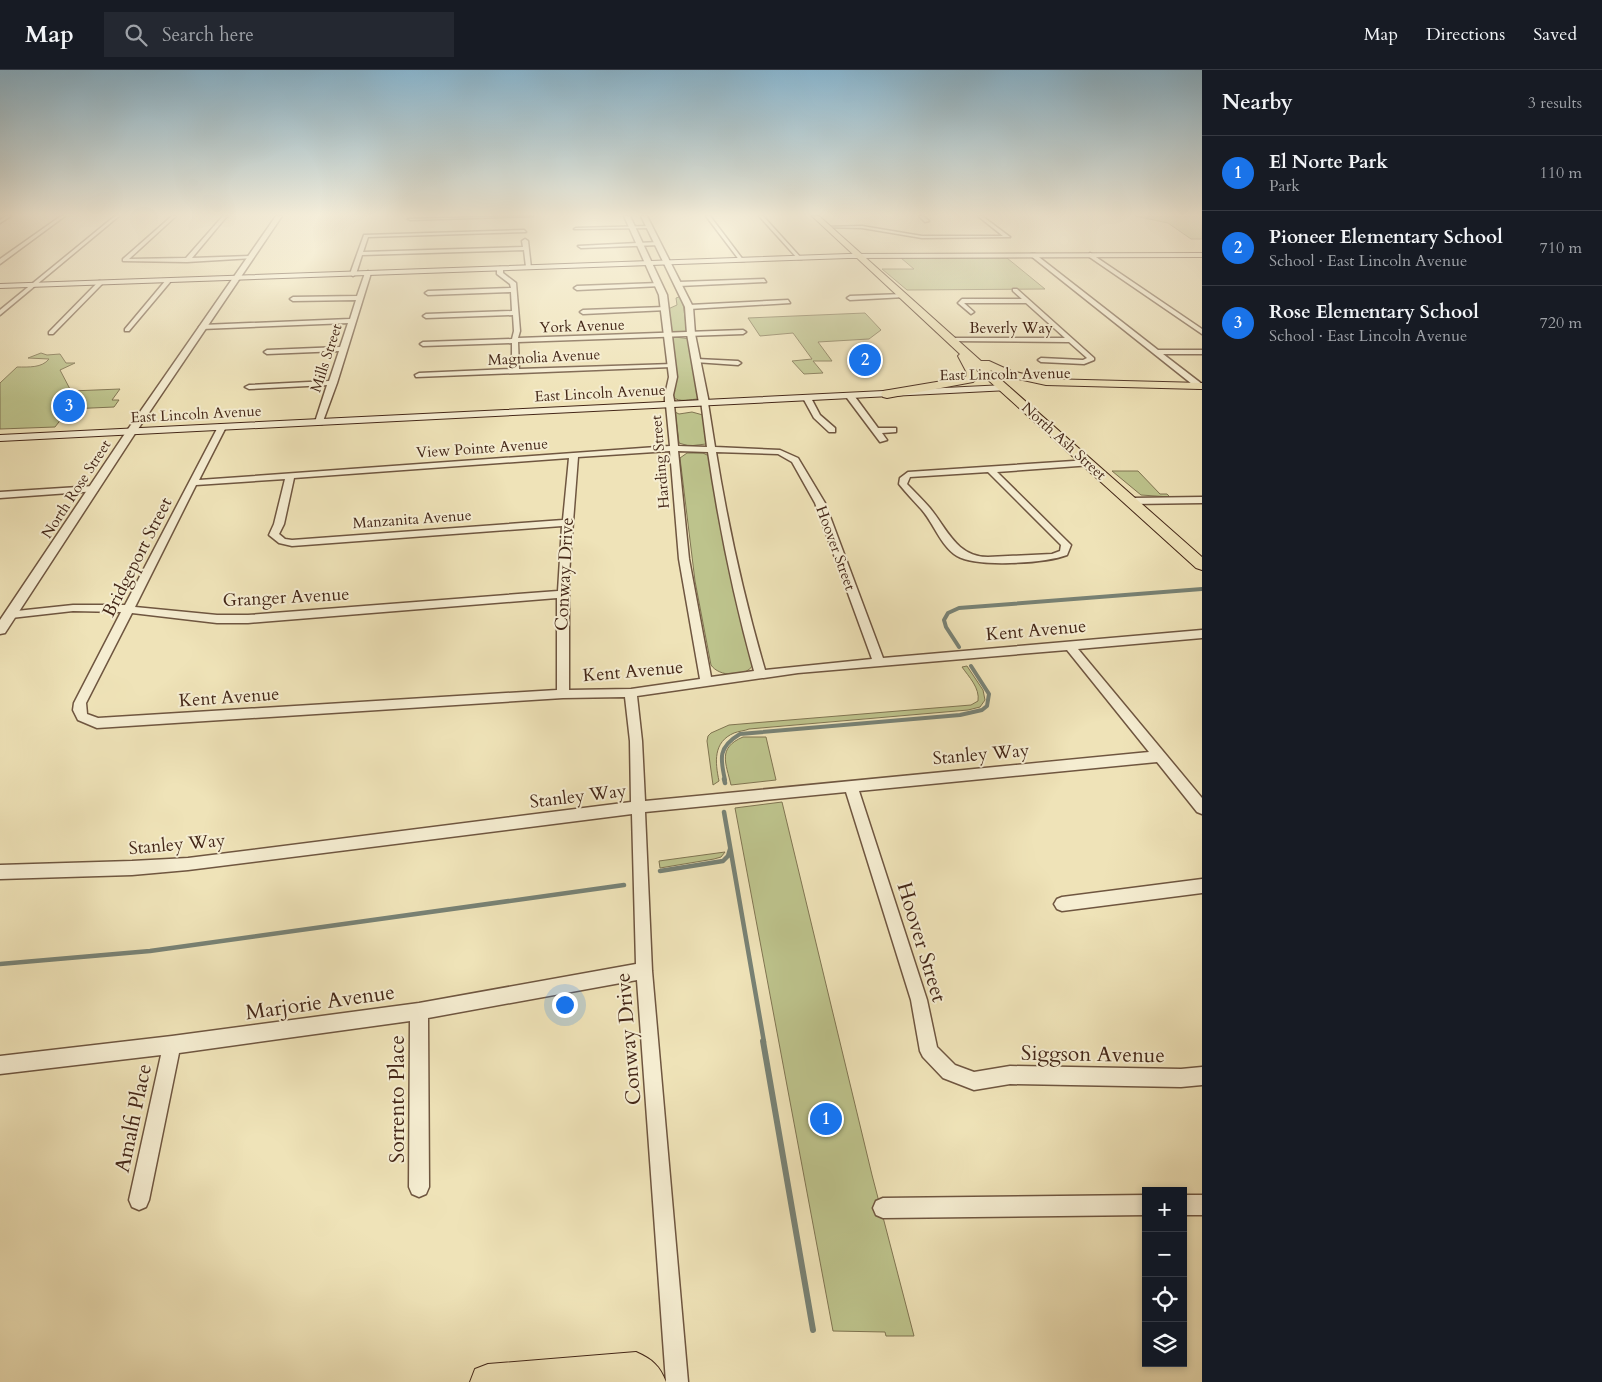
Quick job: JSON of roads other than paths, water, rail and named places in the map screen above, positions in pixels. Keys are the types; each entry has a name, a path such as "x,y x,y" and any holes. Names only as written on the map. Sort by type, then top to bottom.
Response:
{"main road":[{"path":"0,286 258,277"},
{"name":"North Ash Street","path":"882,277 1202,565"},
{"path":"954,343 965,346 984,362 1000,371 1037,381 1201,386"},
{"path":"887,394 973,378 973,373 954,343"},
{"name":"East Lincoln Avenue","path":"0,438 1005,388 1201,386"},
{"path":"488,1382 636,1370 648,1382"}],"street":[{"path":"0,313 43,277"},
{"name":"Mills Street","path":"319,422 367,277"},
{"path":"505,277 513,283 514,290 517,331 515,342 516,372"},
{"name":"Harding Street","path":"656,277 665,309 670,366 673,377 669,396 684,559 706,682"},
{"path":"675,277 689,307 691,334 713,449 726,535 742,609 761,675"},
{"path":"1061,277 1201,386"},
{"path":"1122,277 1202,332"},
{"name":"North Rose Street","path":"0,630 236,278"},
{"path":"127,330 168,281"},
{"path":"679,284 764,281"},
{"path":"51,333 101,282"},
{"path":"576,288 659,285"},
{"path":"428,293 514,290"},
{"path":"1015,290 1092,359 1084,362 1041,360"},
{"path":"850,298 903,296"},
{"path":"293,299 360,298"},
{"path":"971,312 961,303 962,301 1028,301"},
{"path":"689,307 788,302"},
{"path":"583,312 665,309"},
{"path":"426,316 516,314"},
{"path":"202,328 353,321"},
{"name":"York Avenue","path":"423,344 743,332"},
{"name":"Beverly Way","path":"954,343 1071,340"},
{"path":"266,352 344,349"},
{"path":"1158,352 1202,352"},
{"path":"697,361 738,363"},
{"name":"Magnolia Avenue","path":"420,375 670,366"},
{"path":"249,387 333,383"},
{"path":"850,396 883,440"},
{"path":"807,398 817,416 832,430"},
{"name":"Bridgeport Street","path":"80,702 222,427"},
{"path":"876,430 893,430"},
{"name":"View Pointe Avenue","path":"194,483 673,448 773,451"},
{"name":"Hoover Street","path":"773,451 790,456 794,460 820,503 879,661"},
{"name":"Conway Drive","path":"563,694 562,594 566,523 574,455"},
{"path":"990,469 1066,545 1064,553 1053,557 978,560 961,554 951,545 926,509 903,484 903,480 910,474 990,469 1089,463"},
{"name":"Manzanita Avenue","path":"290,476 279,524 274,535 282,541 292,543 566,523"},
{"path":"0,495 94,490"},
{"path":"1131,501 1202,500"},
{"name":"Granger Avenue","path":"12,614 73,608 128,609 218,619 248,619 562,594"},
{"name":"Kent Avenue","path":"80,702 79,710 82,717 97,723 563,694 631,693 879,661 1202,634"},
{"path":"1069,645 1202,808"},
{"name":"Conway Drive","path":"631,693 636,741 644,971 677,1382"},
{"name":"Stanley Way","path":"0,872 132,868 188,864 638,807 1161,756"},
{"name":"Hoover Street","path":"850,785 919,1000 929,1051 949,1072 974,1081 982,1080"},
{"path":"1062,904 1202,886"},
{"name":"Marjorie Avenue","path":"0,1065 172,1045 419,1011 644,971"},
{"name":"Sorrento Place","path":"419,1011 419,1187"},
{"name":"Amalfi Place","path":"139,1200 172,1045"},
{"name":"Siggson Avenue","path":"982,1080 1010,1074 1181,1078 1202,1076"},
{"path":"884,1208 1142,1205"},
{"path":"1187,1205 1202,1205"}],"waterway":[{"path":"959,647 946,627 944,620 948,613 959,608 1202,589"},
{"path":"725,780 722,754 724,748 740,734 960,715 982,710 987,706 989,694 971,666"},
{"path":"724,779 725,783"},
{"path":"724,812 764,1042"},
{"path":"660,871 723,861 728,856 730,849"},
{"path":"0,964 150,951 624,885"},
{"path":"763,1041 813,1330"}],"place":[{"name":"Pioneer Elementary School","path":"865,360"},
{"name":"Rose Elementary School","path":"69,406"},
{"name":"El Norte Park","path":"826,1119"}]}
